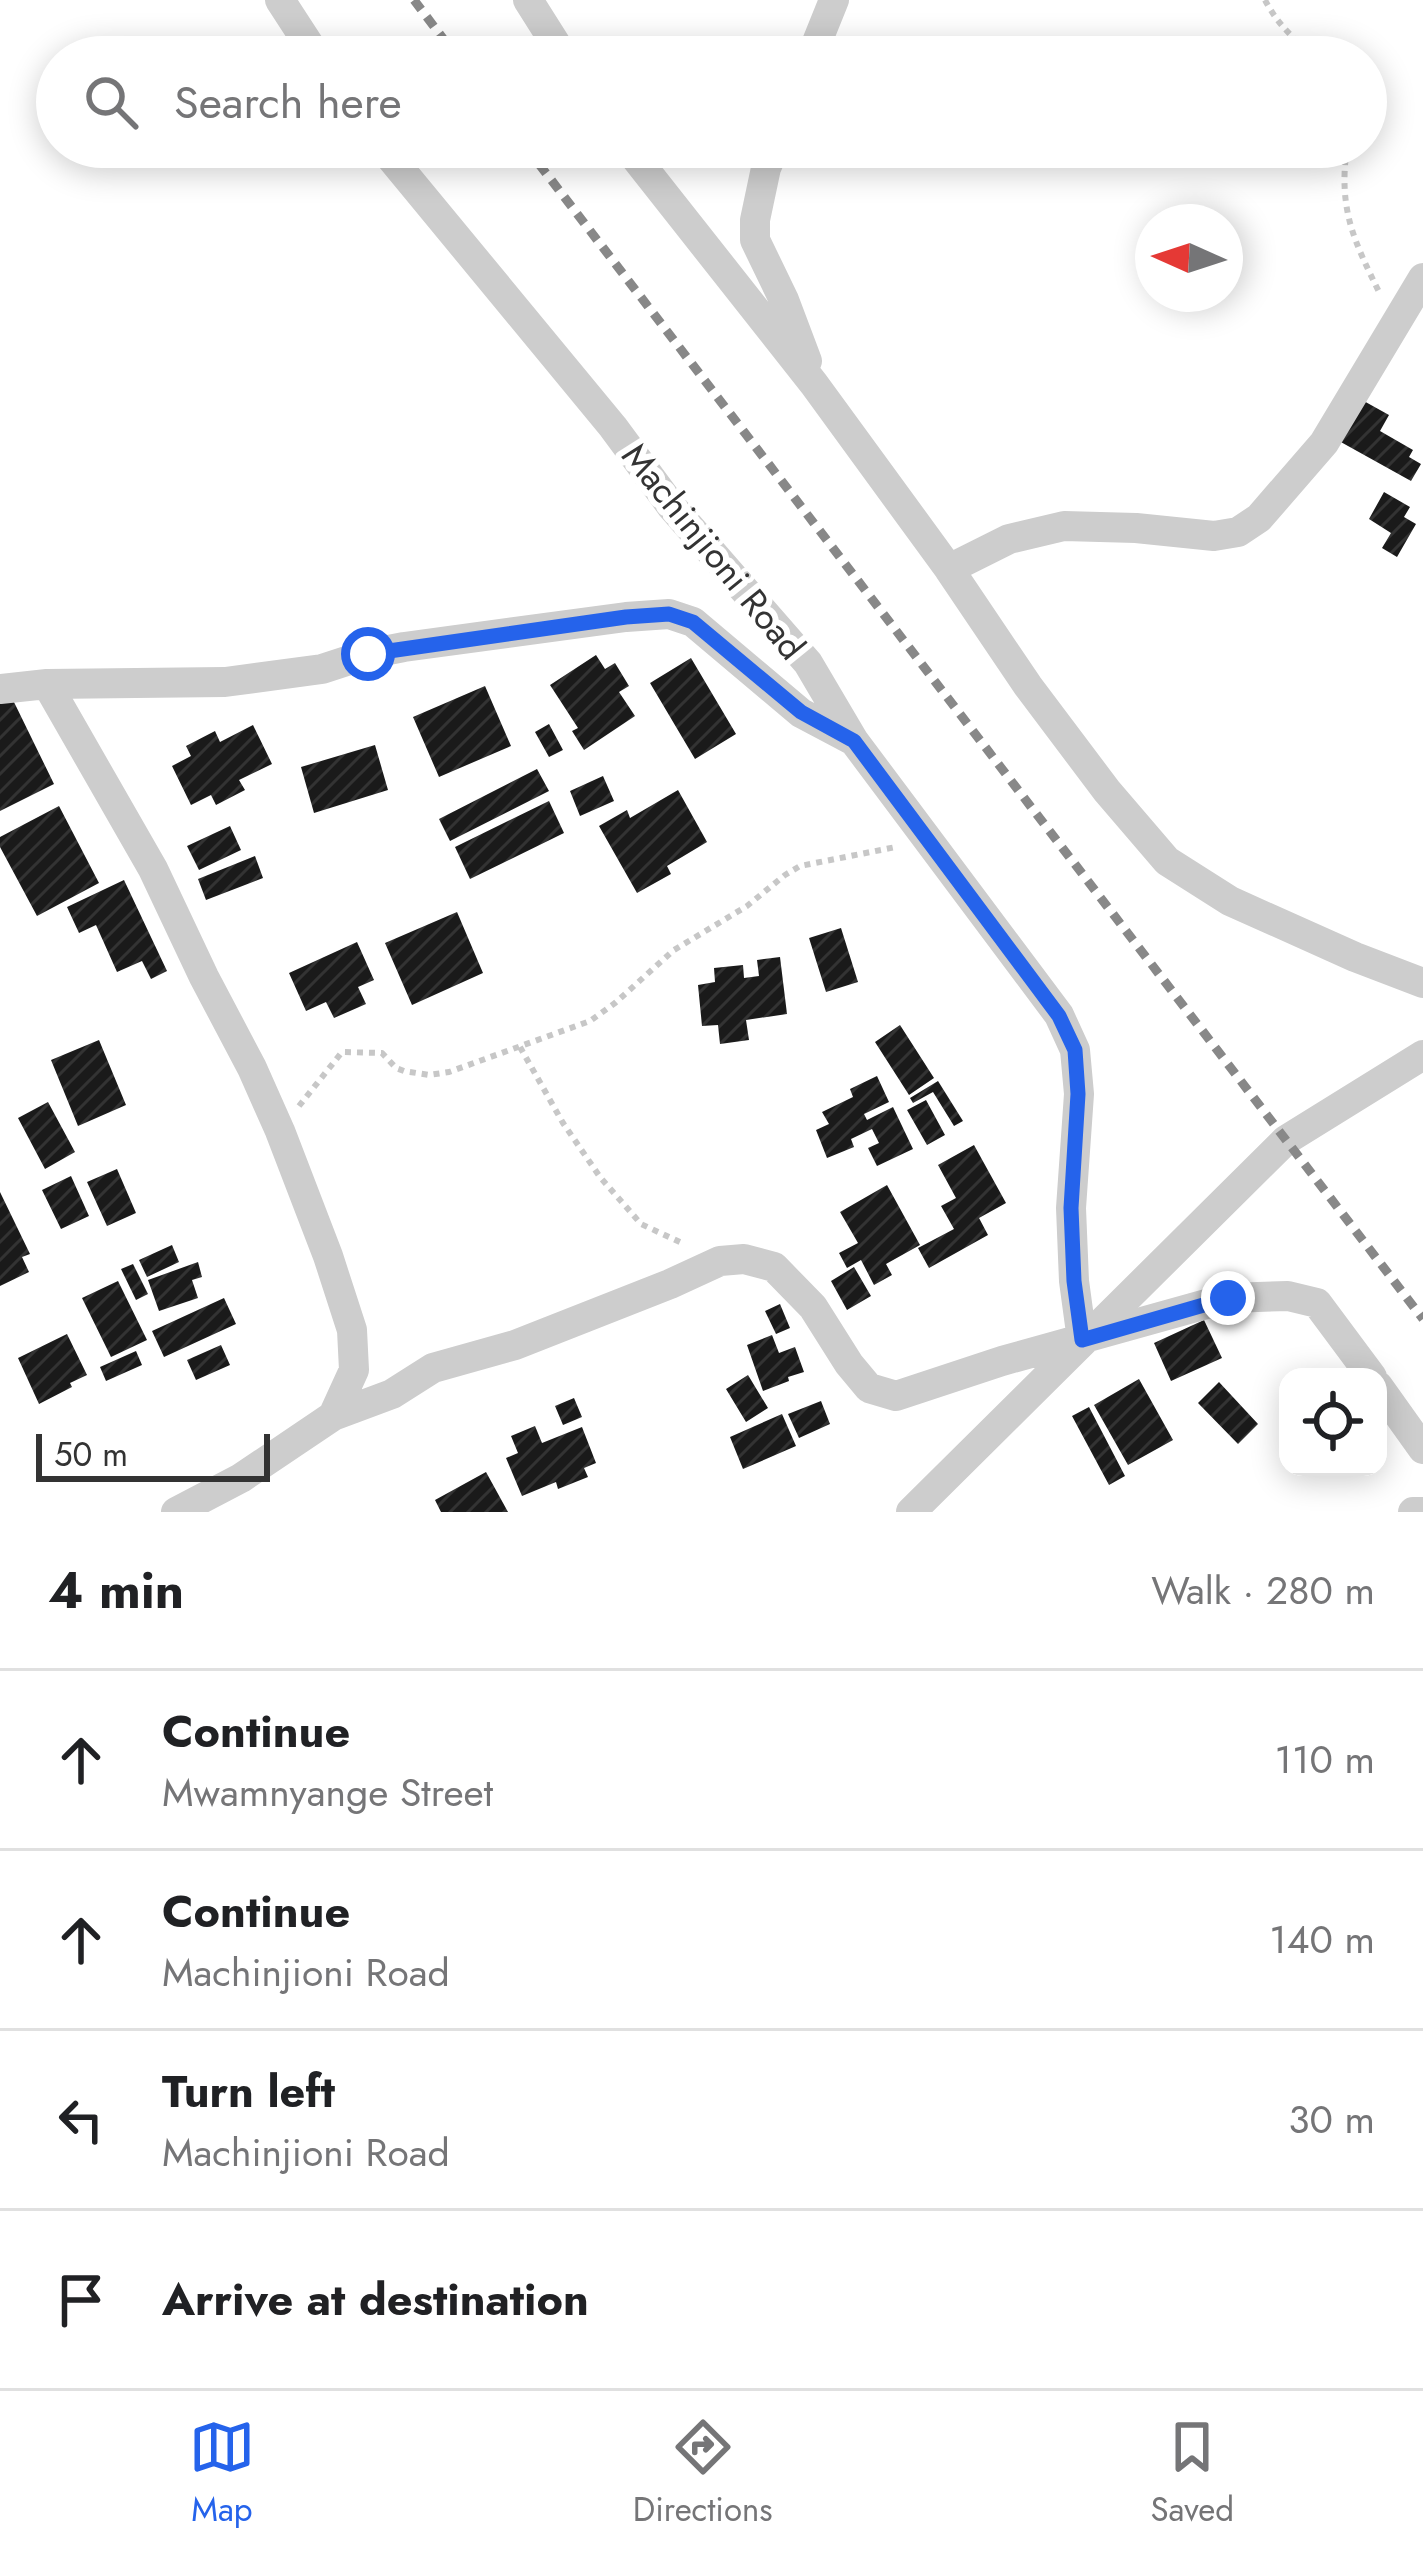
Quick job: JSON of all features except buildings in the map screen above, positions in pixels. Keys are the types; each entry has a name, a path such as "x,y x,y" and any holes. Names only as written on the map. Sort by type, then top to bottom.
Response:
{"street":[{"path":"280,0 303,36"},
{"path":"528,0 551,36"},
{"path":"819,36 834,0"},
{"name":"Machinjioni Road","path":"399,168 614,427 673,507 808,664 854,741 1059,1016 1075,1050 1078,1094 1071,1208 1082,1340"},
{"path":"644,168 814,384 1041,704 1167,861 1230,901 1423,983"},
{"path":"766,168 755,240 784,300 814,384"},
{"path":"949,569 1009,539 1064,526 1214,536 1238,532 1259,518 1324,443 1423,278"},
{"path":"0,689 225,682 322,669 404,647 669,614 693,622 801,712 854,741"},
{"path":"47,684 153,868 280,1131 352,1330 354,1370 333,1416"},
{"path":"911,1512 1286,1141 1423,1055"},
{"path":"176,1512 241,1478 333,1416 392,1394 433,1368 515,1345 720,1261 744,1259 774,1267 813,1307 848,1364 869,1388 896,1396 1228,1298 1288,1296 1317,1303 1365,1368"},
{"path":"1387,1399 1423,1449"}],"path":[{"path":"1265,0 1290,36"},
{"path":"1344,168 1344,200 1355,241 1381,297 1388,335"},
{"path":"280,1131 342,1052 382,1053 396,1068 429,1075 520,1047 590,1021 674,950 747,906 800,866 929,841"},
{"path":"520,1047 599,1177 641,1224 720,1261"}],"railway":[{"path":"414,0 441,36"},
{"path":"542,168 1423,1319"}],"route":[{"path":"368,654 669,614 693,622 801,712 854,741 1059,1016 1075,1050 1078,1094 1071,1208 1082,1340 1228,1298"}]}
